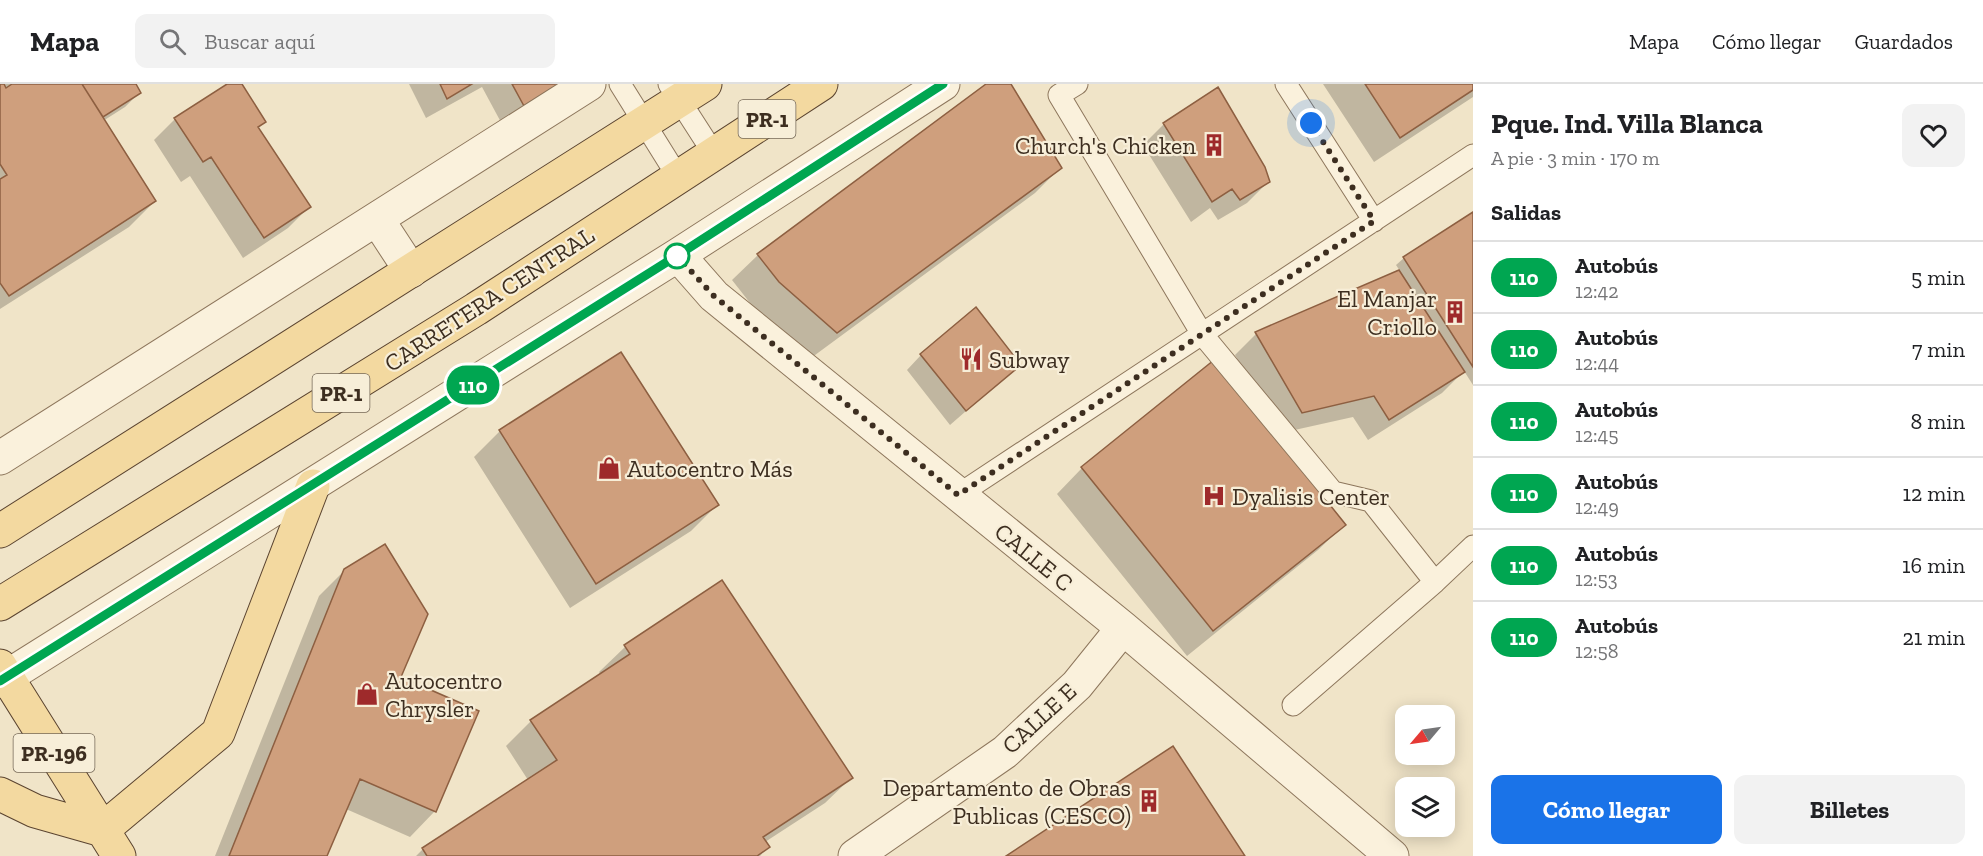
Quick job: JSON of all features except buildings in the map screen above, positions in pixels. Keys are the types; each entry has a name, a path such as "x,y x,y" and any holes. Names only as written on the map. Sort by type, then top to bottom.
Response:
{"main road":[{"name":"CARRETERA CENTRAL","path":"0,604 476,309 821,84"},
{"name":"PR-1","path":"0,531 645,122 684,90"},
{"path":"0,794 110,843 218,733 313,486"},
{"name":"PR-196","path":"2,674 110,843"}],"street":[{"path":"0,458 589,84"},
{"path":"2,674 313,486 943,84"},
{"path":"377,219 411,271"},
{"name":"CALLE C","path":"678,255 714,296 1123,628 1392,856"},
{"name":"CALLE E","path":"855,856 1005,752 1077,685 1123,628"}],"lane":[{"path":"620,84 678,177"},
{"path":"1077,84 1059,95 1202,334 1333,492 1371,501 1435,582"},
{"path":"1286,84 1374,221"},
{"path":"684,90 714,154"},
{"path":"958,495 1473,155"},
{"path":"1293,705 1435,582 1473,546"}],"bus line":[{"name":"110","path":"0,681 678,255 943,84"}],"place":[{"name":"Church's Chicken","path":"1214,145"},
{"name":"El Manjar Criollo","path":"1455,312"},
{"name":"Subway","path":"971,359"},
{"name":"Autocentro Más","path":"609,468"},
{"name":"Dyalisis Center","path":"1214,496"},
{"name":"Autocentro Chrysler","path":"367,694"},
{"name":"Departamento de Obras Publicas (CESCO)","path":"1149,801"}],"route":[{"path":"677,256 714,296 958,495 1374,221 1311,123"}]}
